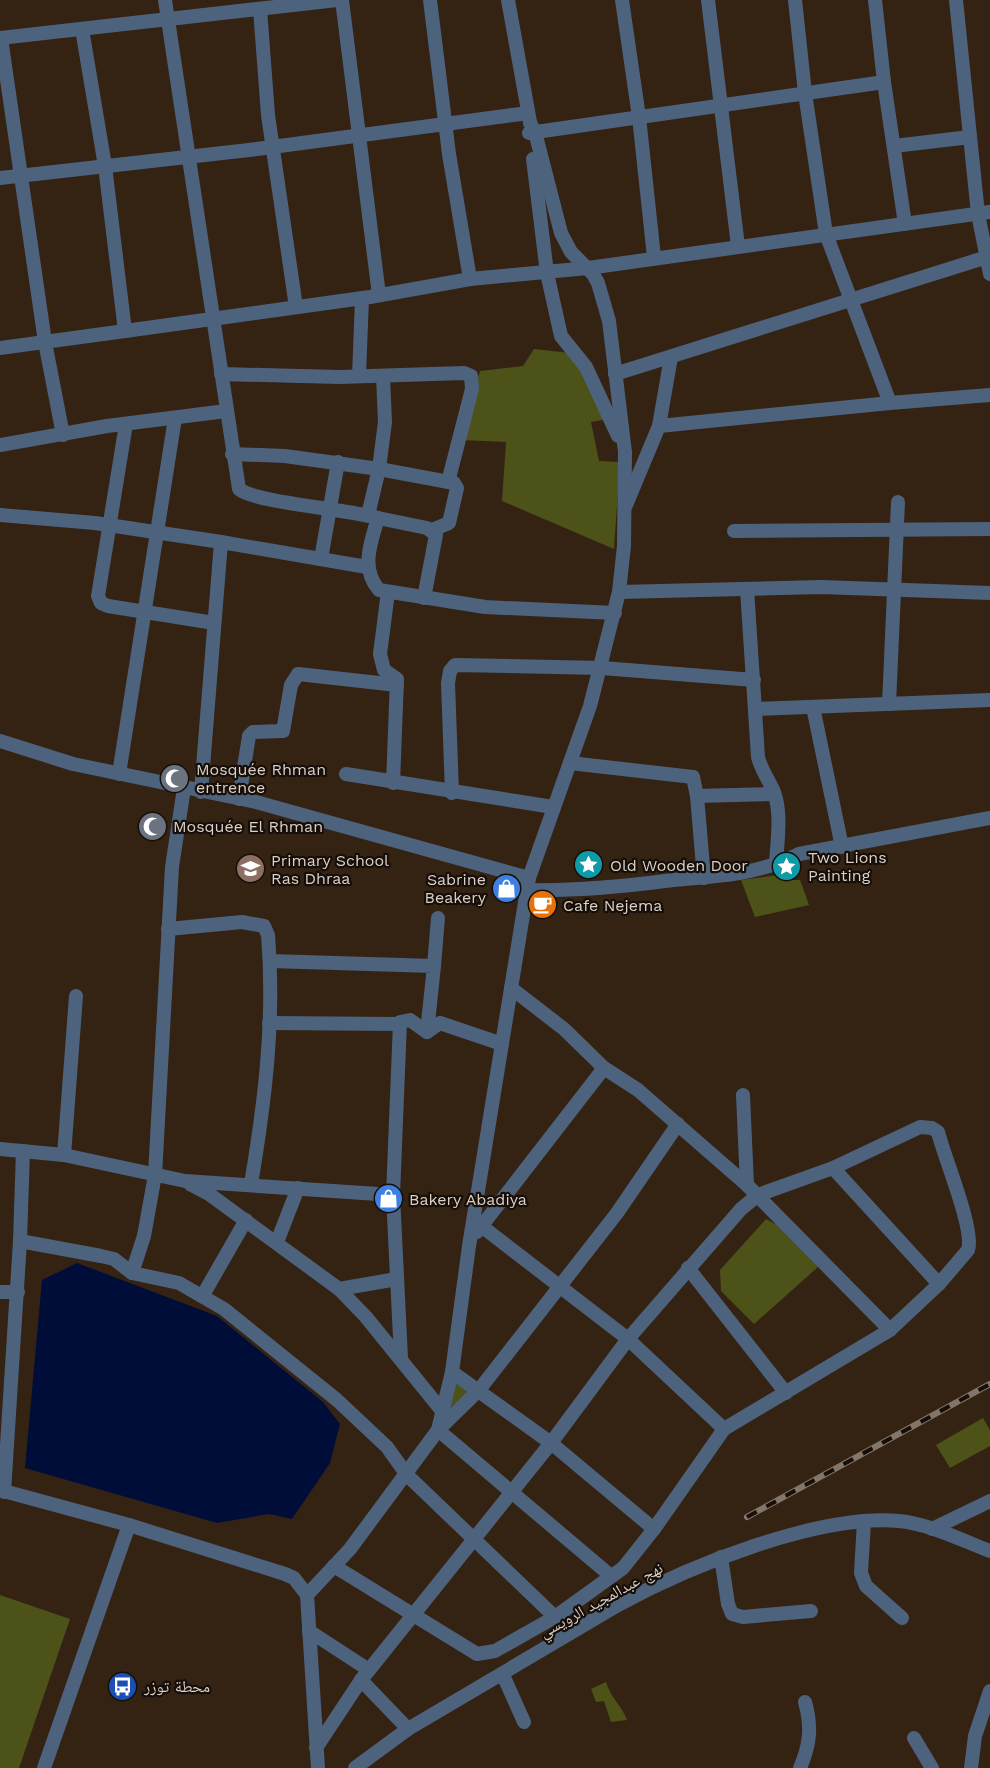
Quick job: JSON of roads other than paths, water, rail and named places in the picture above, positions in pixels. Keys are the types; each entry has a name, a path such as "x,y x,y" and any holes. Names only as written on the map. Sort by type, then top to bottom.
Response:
{"street":[{"path":"165,0 187,156 214,318 221,374 226,411 236,483 245,494 329,507 432,530 449,524 457,488 448,482 339,462 285,456 232,454"},
{"path":"63,435 45,342 1,38 168,19 210,7 334,0 361,136 379,296"},
{"path":"430,0 445,125 470,279"},
{"path":"508,0 530,125 547,273 561,336 586,367 625,452"},
{"path":"622,0 639,117 654,257"},
{"path":"708,0 723,105 738,246"},
{"path":"795,0 805,93 826,234 890,403"},
{"path":"875,0 884,82 905,224"},
{"path":"956,0 970,137 984,213 990,274"},
{"path":"267,5 272,147 296,307"},
{"path":"82,29 105,166 125,331"},
{"path":"0,178 445,125 530,125 639,117 884,82"},
{"path":"438,1430 452,1372 470,1246 529,884 553,807 602,668 619,592 625,508 625,452 604,300 598,283 588,268 571,252 561,233 530,125"},
{"path":"894,146 970,137"},
{"path":"0,348 379,296 470,279 588,268 654,257 984,213"},
{"path":"586,367 614,368 671,357 987,257"},
{"path":"359,376 362,298"},
{"path":"625,508 659,426 671,357"},
{"path":"221,374 383,376 464,373 471,376 472,389 448,482"},
{"path":"383,376 385,422 367,567 372,582 379,590 485,607 615,614"},
{"path":"659,426 990,395"},
{"path":"0,445 126,424 226,411"},
{"path":"119,774 175,418"},
{"path":"126,424 110,526 97,589 101,603 214,623"},
{"path":"321,559 339,462"},
{"path":"889,704 898,501"},
{"path":"0,515 110,526 367,567"},
{"path":"734,531 990,529"},
{"path":"424,598 437,540 432,530"},
{"path":"201,792 221,542"},
{"path":"619,592 821,587 990,593"},
{"path":"747,589 761,769 774,794 778,817 776,865"},
{"path":"388,592 380,654 384,670 397,679 393,783"},
{"path":"452,793 448,683 450,671 455,665 602,668 754,680"},
{"path":"239,799 249,736 253,732 282,731 291,685 298,674 397,685"},
{"path":"755,710 990,700"},
{"path":"813,707 842,847"},
{"path":"0,741 73,764 239,799 529,884 585,891 733,875 776,865 799,854 990,818"},
{"path":"570,763 688,775 695,781 704,878"},
{"path":"346,774 452,793 553,807"},
{"path":"132,1273 144,1236 155,1175 172,867 184,788"},
{"path":"697,796 774,794"},
{"path":"427,1032 438,918"},
{"path":"168,929 242,922 264,926 268,935 270,1023 267,1087 250,1184"},
{"path":"270,961 434,966"},
{"path":"511,988 564,1029 604,1068 638,1090 747,1185 890,1330"},
{"path":"64,1155 76,996"},
{"path":"270,1023 398,1024 410,1020 427,1032"},
{"path":"427,1032 440,1023 502,1044"},
{"path":"398,1024 393,1195 401,1358"},
{"path":"470,1246 480,1225 604,1068"},
{"path":"743,1095 747,1185"},
{"path":"307,1595 334,1566 407,1475 438,1430 479,1390 617,1213 678,1124"},
{"path":"316,1748 365,1675 416,1615 474,1538 551,1443 628,1339 741,1209 758,1195 834,1168 920,1127 932,1128 938,1132 970,1244 968,1251 939,1284 890,1330 724,1430 629,1562 555,1617 495,1651 483,1655 477,1654 416,1615 334,1566"},
{"path":"0,1149 64,1155 185,1181 393,1195"},
{"path":"23,1151 18,1292 2,1491 129,1525 294,1578 307,1595 318,1768"},
{"path":"834,1168 939,1284"},
{"path":"185,1181 246,1220 339,1288 401,1358 444,1412"},
{"path":"277,1242 298,1188"},
{"path":"204,1295 246,1220"},
{"path":"480,1225 628,1339 724,1430"},
{"path":"20,1241 114,1259 132,1273 179,1283 204,1295 337,1400 387,1447 407,1475 555,1617"},
{"path":"688,1268 786,1393"},
{"path":"339,1288 397,1279"},
{"path":"0,1292 18,1292"},
{"path":"452,1372 551,1443 654,1529"},
{"path":"438,1430 610,1576"},
{"path":"932,1529 990,1501"},
{"path":"864,1521 863,1579 866,1586 902,1618"},
{"name":"نهج عبدالمجيد الرويسي","path":"355,1768 408,1729 648,1588 721,1557 808,1531 864,1521 902,1521 932,1529 990,1551"},
{"path":"44,1768 129,1525"},
{"path":"721,1557 728,1604 732,1614 743,1617 811,1611"},
{"path":"309,1631 365,1675 408,1729"},
{"path":"503,1675 524,1722"},
{"path":"972,1768 972,1747 990,1691"},
{"path":"800,1768 809,1750 808,1714 805,1702"},
{"path":"914,1738 932,1768"}],"water":[{"path":"77,1263 217,1316 323,1402 340,1424 330,1463 292,1519 269,1514 217,1523 25,1468 42,1280"}],"railway":[{"path":"747,1517 990,1384"}],"place":[{"name":"Mosquée Rhman entrence","path":"175,778"},
{"name":"Mosquée El Rhman","path":"152,826"},
{"name":"Old Wooden Door","path":"589,865"},
{"name":"Two Lions Painting","path":"787,866"},
{"name":"Primary School Ras Dhraa","path":"250,869"},
{"name":"Sabrine Beakery","path":"507,888"},
{"name":"Cafe Nejema","path":"542,905"},
{"name":"Bakery Abadiya","path":"388,1199"},
{"name":"محطة توزر","path":"123,1686"}]}
